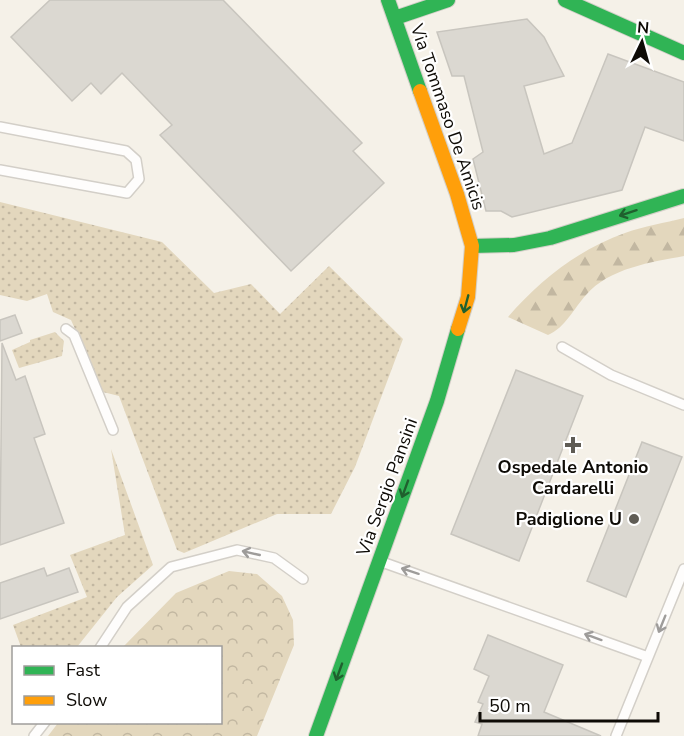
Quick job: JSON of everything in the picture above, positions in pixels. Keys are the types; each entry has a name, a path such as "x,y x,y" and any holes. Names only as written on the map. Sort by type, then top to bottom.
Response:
{"main road":[{"name":"Via Tommaso De Amicis","path":"388,0 457,194 472,246"},
{"path":"395,18 448,0"},
{"path":"565,0 684,53"},
{"path":"472,246 513,245 550,238 684,196"},
{"name":"Via Sergio Pansini","path":"316,736 437,401 468,297 472,246"}],"lane":[{"path":"0,127 126,152 136,160 139,178 127,194 0,170"},
{"path":"66,329 74,335 113,430"},
{"path":"562,347 611,375 684,405"},
{"path":"101,646 127,608 171,567 237,550 274,558 303,579"},
{"path":"379,561 648,657"},
{"path":"616,736 684,570"},
{"path":"34,736 44,724"}],"green space":[{"path":"0,202 162,242 214,293 251,284 280,314 329,266 403,339 355,467 331,514 277,514 184,553 177,550 119,396 103,392 71,320 53,312 47,294 27,301 0,295"},
{"path":"684,218 684,256 632,268 607,278 586,295 554,332 548,335 508,317 547,279 592,248 647,226"},
{"path":"55,332 64,341 62,356 19,368 12,350 30,340"},
{"path":"111,449 153,565 117,597 78,646 21,646 13,625 87,597 70,555 125,535"},
{"path":"229,571 257,574 282,596 293,620 294,645 257,736 48,736 57,724 222,724 222,646 124,646 176,593"}],"building":[{"path":"50,0 223,0 362,143 353,151 384,183 291,271 160,135 172,125 122,73 101,94 91,83 72,101 11,37"},
{"path":"527,19 544,37 564,76 524,86 544,154 572,143 608,54 684,82 684,141 645,127 622,190 512,217 501,211 486,211 473,159 483,152 464,76 452,76 437,32"},
{"path":"15,315 22,333 0,341 0,320"},
{"path":"2,343 16,380 25,376 45,434 34,438 64,523 0,545"},
{"path":"516,370 583,396 519,561 451,534"},
{"name":"Padiglione U","path":"642,442 682,457 626,597 587,581"},
{"path":"44,568 47,576 69,568 78,592 0,619 0,583"},
{"path":"488,635 563,665 544,712 601,736 478,736 482,724 475,722 483,704 478,702 489,676 474,669"}],"traffic: fast":[{"path":"388,0 420,91"},
{"path":"395,18 448,0"},
{"path":"565,0 684,53"},
{"path":"472,246 514,245 550,238 684,196"},
{"path":"316,736 437,401 458,329"}],"traffic: slow":[{"path":"420,91 457,194 472,246 468,297 458,329"}],"place":[{"name":"Ospedale Antonio Cardarelli","path":"573,445"},
{"name":"Padiglione U","path":"634,519"}]}
